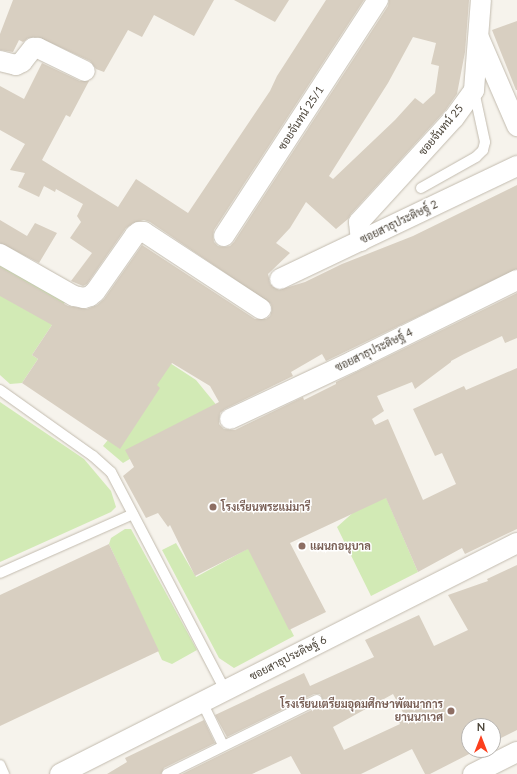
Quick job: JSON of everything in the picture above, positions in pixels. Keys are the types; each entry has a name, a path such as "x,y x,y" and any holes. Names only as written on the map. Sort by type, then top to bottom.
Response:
{"street":[{"name":"ซอยจันทน์ 25/1","path":"224,236 378,0"},
{"path":"474,90 482,0"},
{"path":"478,36 517,126"},
{"path":"0,61 16,65 22,62 33,48 38,48 86,71"},
{"name":"ซอยจันทน์ 25","path":"361,241 359,222 454,118 474,90"},
{"name":"ซอยสาธุประดิษฐ์ 2","path":"280,279 517,166"},
{"path":"0,254 74,296 84,298 95,292 135,235 139,232 144,232 261,309"},
{"name":"ซอยสาธุประดิษฐ์ 4","path":"230,419 517,280"},
{"name":"ซอยสาธุประดิษฐ์ 6","path":"60,774 517,543"},
{"path":"473,774 517,752"}],"lane":[{"path":"421,188 476,157 483,150 485,142 474,90"},
{"path":"0,390 93,456 111,472 225,690"},
{"path":"0,573 133,514"},
{"path":"167,774 223,745 317,700"},
{"path":"202,702 223,745"},
{"path":"0,765 4,774"}],"green space":[{"path":"0,257 68,296 56,319 32,355 38,359 22,383 10,384 0,375"},
{"path":"170,363 196,380 218,407 123,463 103,446"},
{"path":"0,402 84,459 111,491 116,507 111,512 0,562"},
{"path":"365,448 418,572 371,596 337,527 366,501"},
{"path":"125,529 131,529 197,650 172,664 162,660 109,544 111,538"},
{"path":"176,543 196,577 249,548 294,636 234,668 219,658 162,550"}],"building":[{"path":"13,0 214,0 194,36 154,15 142,37 128,30 104,72 96,69 90,61 38,37 28,38 23,42 19,40 13,52 0,50 0,34"},
{"path":"234,0 289,0 275,22"},
{"path":"326,0 364,0 214,230 214,242 218,246 230,246 234,242 388,6 389,0 469,0 465,52 457,94 445,111 348,219 336,229 306,202 290,228 276,243 290,253 268,274 270,284 279,290 305,282 342,264 413,236 517,185 517,269 326,361 322,354 291,372 293,376 225,409 220,413 219,424 224,429 235,430 303,397 304,400 336,384 336,382 517,293 517,338 505,343 502,336 464,354 451,361 415,389 412,382 377,396 384,411 372,419 375,425 388,419 423,500 456,484 442,453 435,456 413,409 464,386 466,390 517,368 517,529 465,554 462,548 418,572 386,498 290,543 326,612 289,630 248,549 195,576 170,525 168,527 158,513 146,518 123,476 134,467 125,450 219,402 210,386 172,363 157,385 160,388 120,449 22,383 38,359 32,355 52,325 0,296 0,267 68,306 87,309 97,305 104,299 142,245 255,319 266,319 270,316 272,310 271,304 150,222 144,220 133,223 126,228 87,284 83,286 71,281 92,253 70,238 81,222 77,216 83,204 56,189 55,192 44,186 39,197 18,187 25,173 10,170 25,144 0,130 0,86 24,99 42,63 80,81 89,81 70,117 66,115 42,160 118,207 136,179 188,213 270,91 277,76","holes":["413,37 436,43 431,64 439,66 435,93 423,104 415,98 395,120 333,179 329,176 388,83"]},
{"path":"517,21 517,90 516,90 492,30"},
{"path":"0,220 27,236 35,223 57,233 39,263 0,243"},
{"path":"109,544 159,651 0,726 0,595"},
{"path":"517,565 517,730 501,738 501,718 461,718 461,758 430,774 425,774 412,749 361,774 301,774 291,756 252,774 182,774 320,706 323,700 320,694 314,694 227,737 215,715 304,673 310,686 374,657 365,640 419,615 434,646 468,630 448,595 488,581 487,579","holes":["393,694 406,718 399,722 400,724 344,750 333,727"]},
{"path":"204,720 215,743 164,768 161,774 107,774 127,762 125,758"}],"place":[{"name":"โรงเรียนพระแม่มารี","path":"213,507"},
{"name":"แผนกอนุบาล","path":"302,546"},
{"name":"โรงเรียนเตรียมอุดมศึกษาพัฒนาการ ยานนาเวศ","path":"451,711"}]}
